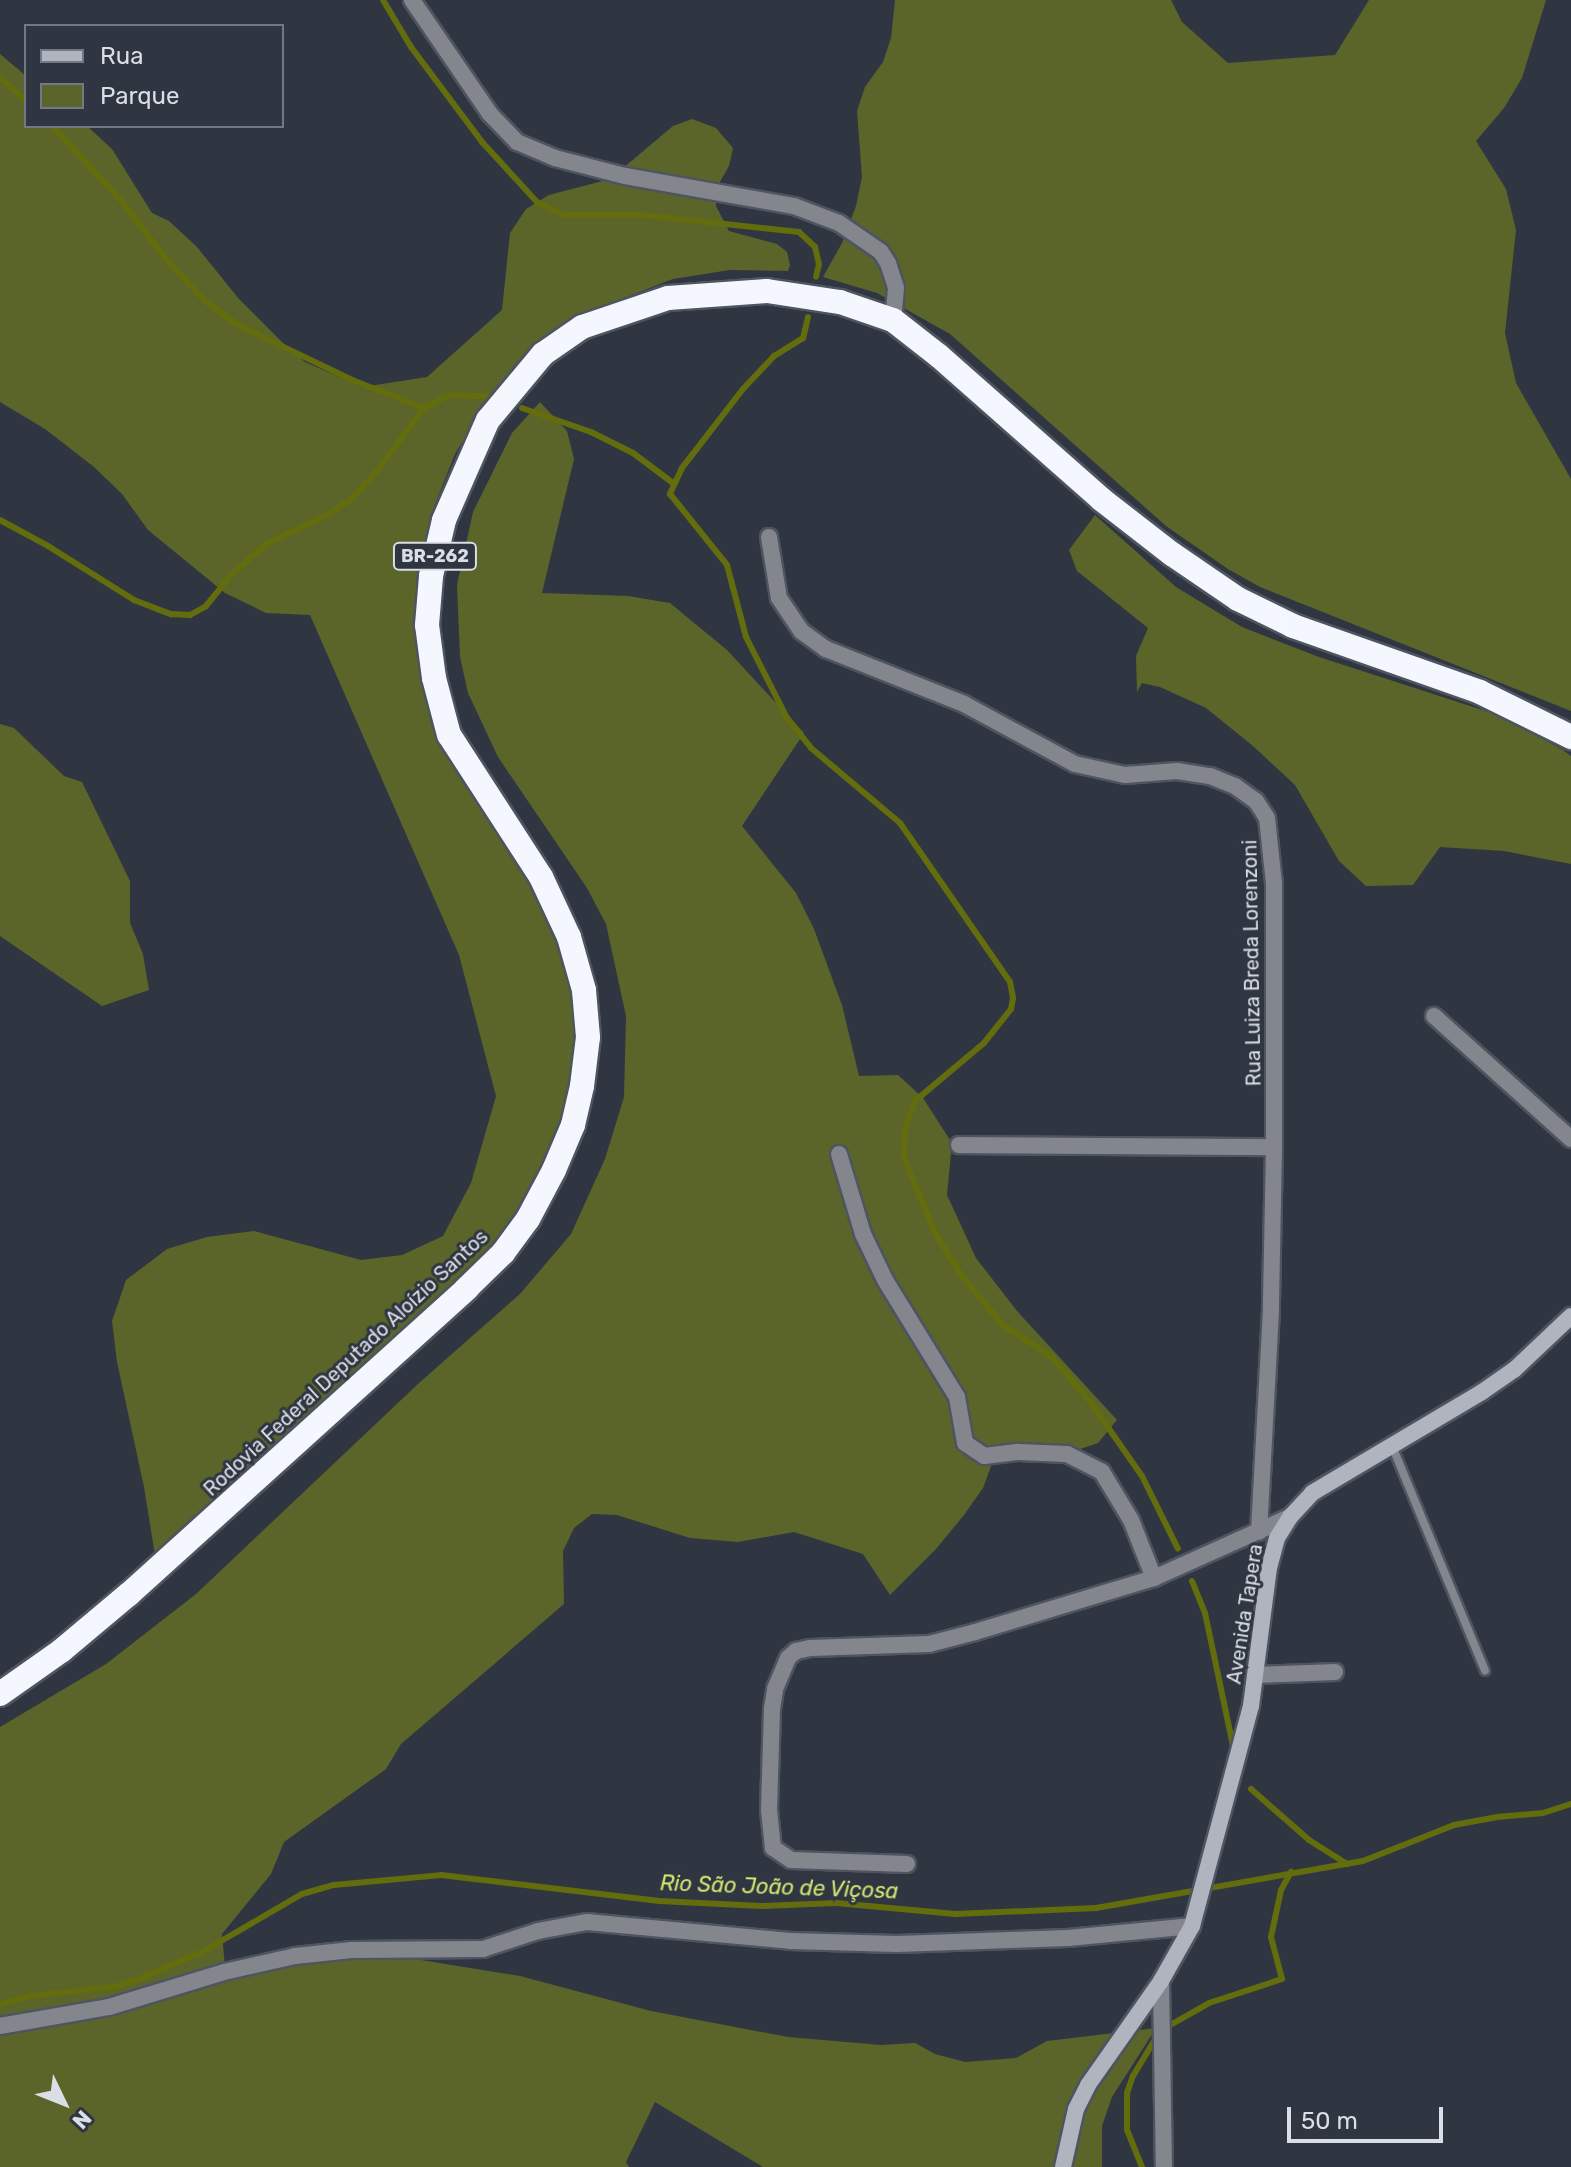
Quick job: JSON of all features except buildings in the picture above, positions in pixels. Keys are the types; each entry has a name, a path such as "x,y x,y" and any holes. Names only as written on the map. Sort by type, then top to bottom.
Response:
{"highway":[{"name":"Rodovia Federal Deputado Aloízio Santos","path":"8,1689 61,1651 129,1594 382,1367 503,1253 528,1219 573,1125 588,1037 584,990 569,937 541,877 449,735 434,678 427,625 431,576 444,520 488,420 543,354 582,327 668,298 767,291 840,302 893,320 939,356 1101,499 1172,554 1238,599 1293,626 1480,692 1571,737"}],"street":[{"path":"412,0 490,114 517,142 555,158 625,176 794,206 839,223 881,252 888,263 896,288 893,320"},
{"name":"Rua Luiza Breda Lorenzoni","path":"769,537 779,598 801,631 826,649 964,704 1075,764 1125,775 1177,771 1210,776 1235,786 1256,801 1267,818 1273,872 1274,1147 1270,1325 1259,1532"},
{"path":"1434,1016 1571,1139"},
{"path":"959,1145 1274,1147"},
{"path":"839,1154 863,1234 885,1280 957,1397 965,1443 984,1456 1055,1451 1086,1461 1102,1472 1131,1520 1154,1578"},
{"name":"Avenida Tapera","path":"1063,2167 1076,2109 1088,2085 1161,1981 1194,1919 1209,1871 1256,1675 1269,1568 1277,1538 1290,1517 1312,1493 1440,1418 1515,1369 1571,1316"},
{"path":"907,1864 791,1860 773,1848 769,1810 772,1709 775,1689 788,1658 796,1651 810,1648 929,1644 1154,1578 1290,1517"},
{"path":"1256,1675 1335,1672"},
{"path":"0,2026 109,2007 224,1972 295,1956 328,1951 483,1949 538,1931 587,1922 790,1941 897,1944 1068,1938 1194,1919"},
{"path":"1161,1981 1164,2167"}],"lane":[{"path":"1391,1445 1485,1670"}],"green space":[{"path":"895,0 1171,0 1182,22 1228,63 1335,55 1369,0 1546,0 1522,78 1504,108 1476,141 1506,189 1516,230 1505,333 1516,383 1571,479 1571,711 1260,587 1228,569 1166,526 950,334 877,293 823,277 842,243 856,206 862,177 857,111 865,87 883,62 891,38"},
{"path":"0,54 24,74 24,128 89,128 112,149 152,213 169,221 197,247 239,299 284,344 305,362 362,387 427,377 502,310 510,233 526,209 549,195 610,179 673,126 692,119 716,128 733,148 729,166 717,187 716,206 729,231 777,244 787,252 790,265 788,271 730,270 673,279 593,310 523,361 485,404 455,454 434,507 422,563 427,672 560,914 589,1018 546,1201 159,1580 144,1487 117,1362 112,1321 126,1280 167,1249 207,1237 254,1231 361,1260 402,1255 443,1236 471,1183 496,1096 459,955 310,615 266,613 225,593 148,530 122,494 94,467 45,429 0,402"},
{"path":"540,402 567,431 574,459 542,593 628,596 670,603 727,650 804,733 742,826 796,893 814,929 842,1005 859,1076 898,1075 923,1098 952,1143 947,1195 976,1258 1017,1311 1117,1420 1098,1443 1065,1454 998,1447 983,1488 964,1515 936,1549 890,1595 863,1554 794,1532 738,1542 690,1538 617,1515 592,1514 574,1528 563,1551 564,1604 401,1744 386,1769 284,1842 271,1874 222,1934 225,1967 232,1980 329,1954 378,1953 520,1976 651,2011 788,2037 881,2045 915,2043 935,2054 965,2062 1016,2058 1047,2041 1156,2028 1112,2097 1102,2126 1102,2167 763,2167 655,2102 626,2162 629,2167 0,2167 0,1727 106,1664 196,1594 419,1383 520,1294 571,1234 605,1159 624,1097 626,1016 606,924 587,888 498,757 468,693 460,657 457,585 473,512 512,433"},
{"path":"1095,515 1176,587 1242,627 1319,657 1498,715 1563,750 1571,756 1571,864 1504,851 1440,847 1413,885 1366,886 1339,861 1295,785 1253,746 1206,708 1160,687 1142,683 1137,692 1136,656 1148,628 1077,571 1069,550"},
{"path":"0,724 14,728 64,776 82,782 130,881 130,923 143,954 149,990 102,1006 0,936"}],"waterway":[{"path":"383,0 411,47 482,142 537,202 564,215 642,215 799,232 815,247 819,264 816,277"},
{"path":"0,77 24,99"},
{"path":"54,128 119,198 170,264 206,302 240,326 352,380 424,408"},
{"path":"808,317 803,338 774,356 743,389 682,468 670,494 727,565 746,637 787,718 811,748 900,823 1010,982 1013,998 1011,1009 984,1043 915,1101 905,1128 904,1158 936,1235 962,1276 1003,1325 1052,1357 1091,1403 1142,1476 1178,1549"},
{"path":"0,520 134,600 171,614 190,615 206,606 231,575 266,544 327,515 350,500 377,471 424,408 450,395 486,396"},
{"path":"522,408 591,432 633,453 673,483"},
{"path":"1192,1581 1205,1613 1234,1751"},
{"path":"1251,1789 1309,1840 1347,1864"},
{"name":"Rio São João de Viçosa","path":"0,2004 30,1996 113,1987 134,1981 204,1951 302,1894 334,1885 441,1875 659,1901 762,1906 836,1903 955,1914 1096,1908 1363,1861 1454,1825 1543,1813 1571,1804"},
{"path":"1165,2028 1209,2003 1282,1979 1271,1937 1281,1890 1291,1872"},
{"path":"1142,2167 1127,2130 1127,2093 1133,2076 1157,2036"}]}
